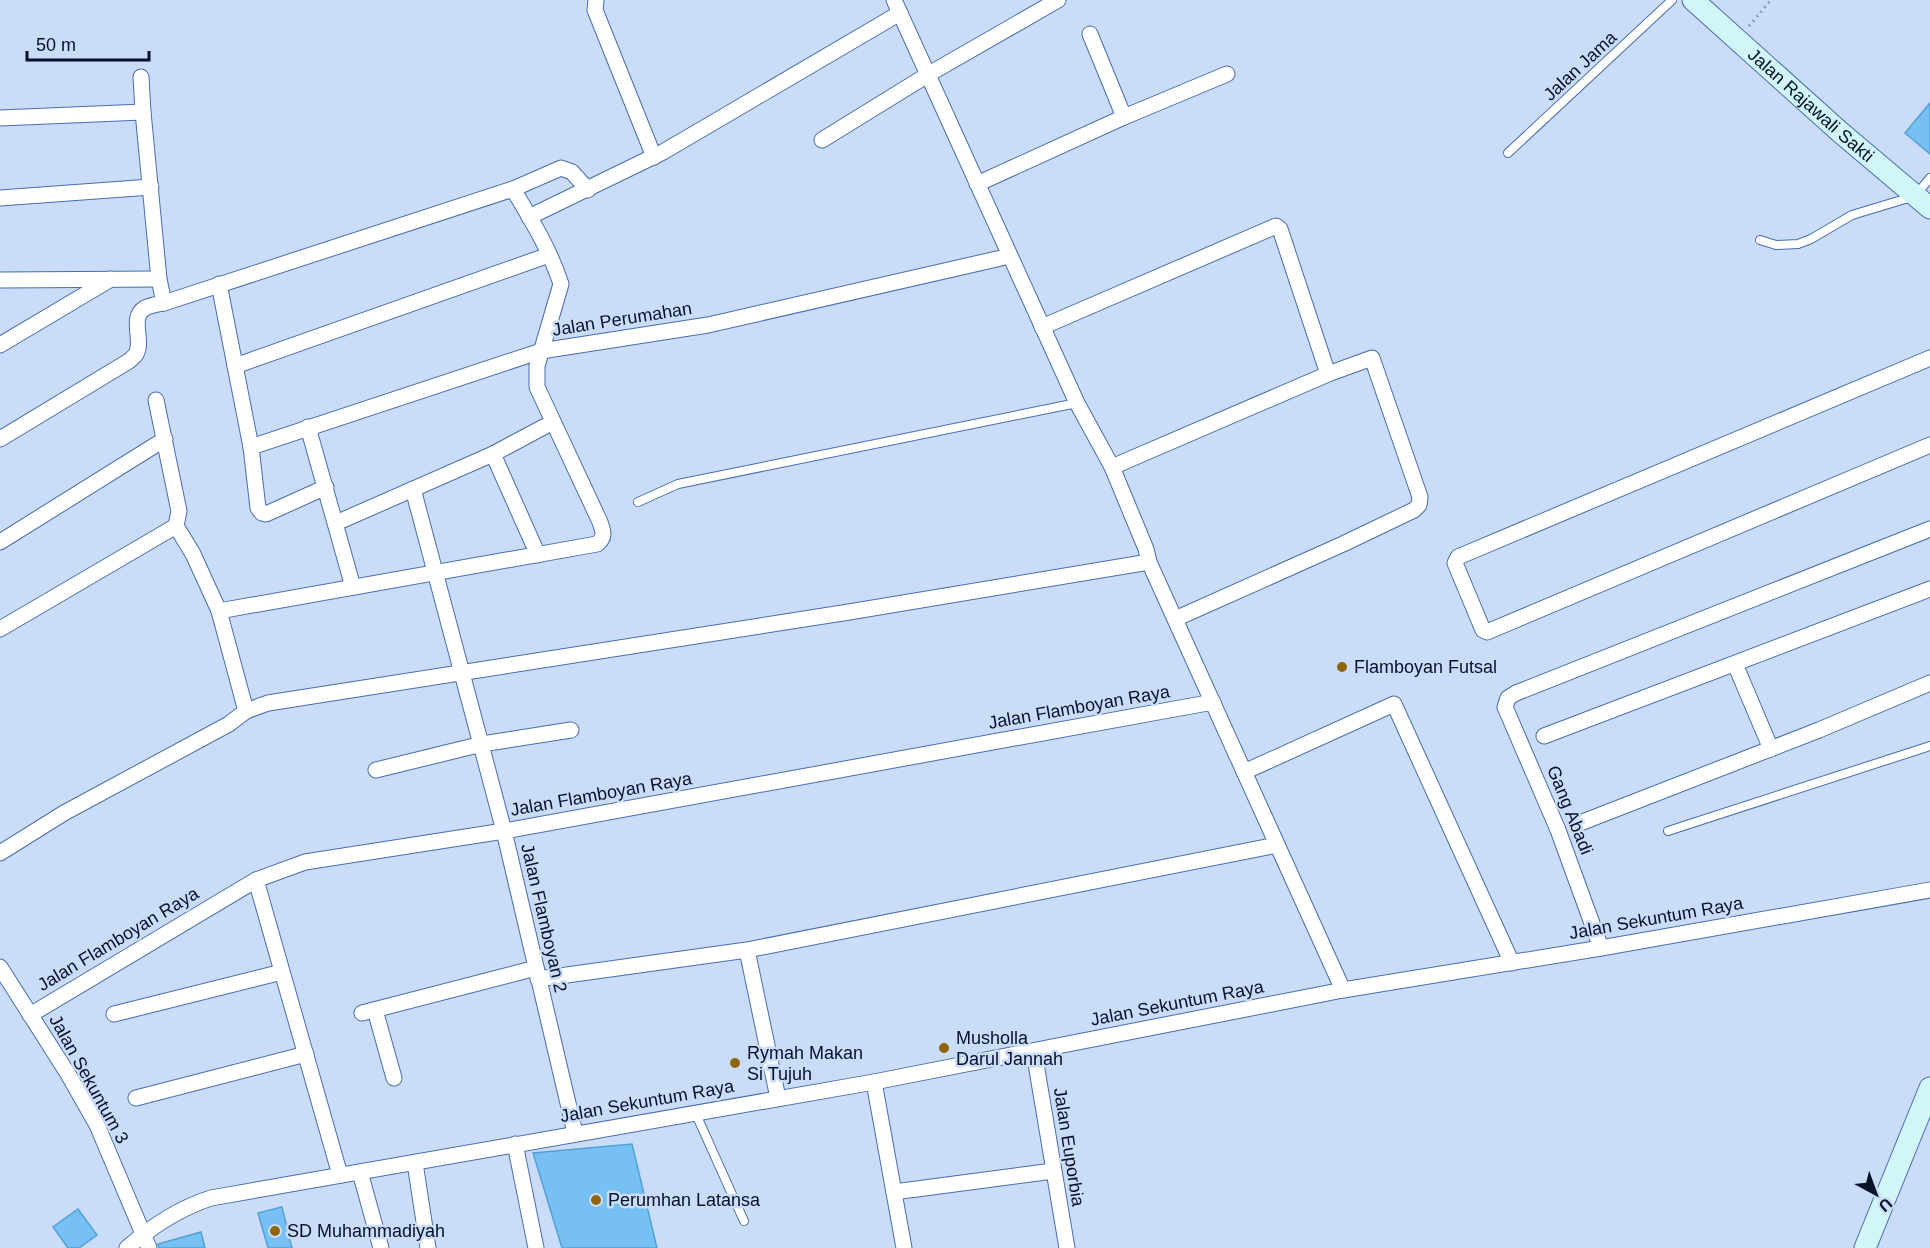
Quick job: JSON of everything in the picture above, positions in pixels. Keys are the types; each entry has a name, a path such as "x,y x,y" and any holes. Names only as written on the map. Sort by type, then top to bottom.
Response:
{"main road":[{"name":"Jalan Rajawali Sakti","path":"1693,0 1924,199"},
{"path":"1865,1248 1930,1088"}],"street":[{"path":"596,0 595,10 654,157"},
{"path":"822,140 929,74 1058,0"},
{"path":"529,217 654,157 897,6 1077,403 1112,467 1146,549 1149,562 1343,990"},
{"path":"1090,34 1124,117"},
{"path":"977,184 1124,117 1227,74"},
{"path":"141,77 142,112 159,279 164,303"},
{"path":"0,118 142,112"},
{"path":"0,439 129,361 136,354 139,344 137,318 146,308 513,189 564,168 572,172 588,190"},
{"path":"0,198 151,187"},
{"path":"219,611 597,544 604,536 600,522 537,387 537,366 561,284 549,255 513,189"},
{"path":"1042,327 1276,226 1280,229 1328,374"},
{"path":"235,366 549,255"},
{"name":"Jalan Perumahan","path":"251,447 541,351 708,325 1010,256"},
{"path":"0,345 111,279"},
{"path":"0,280 159,279"},
{"path":"219,284 251,447 258,508 266,514 326,487"},
{"path":"1112,467 1328,374 1372,358 1420,497 1419,505 1414,510 1342,544 1175,619"},
{"path":"1930,358 1458,557 1455,563 1483,630 1487,632 1930,445"},
{"path":"156,400 178,511 176,526 193,554 219,611 246,711"},
{"path":"336,523 493,454 553,422"},
{"path":"308,428 353,587"},
{"path":"0,542 165,439"},
{"path":"493,454 538,555"},
{"name":"Jalan Flamboyan 2","path":"413,489 504,831 575,1133"},
{"path":"0,629 176,526"},
{"name":"Gang Abadi","path":"1601,948 1558,830 1505,707 1508,698 1930,529"},
{"path":"0,853 64,813 229,724 246,711 268,703 849,612 1149,562"},
{"path":"1544,736 1930,589"},
{"path":"1735,664 1771,748"},
{"path":"1580,823 1930,683"},
{"name":"Jalan Flamboyan Raya","path":"30,1015 256,880 305,862 504,831 1213,702"},
{"path":"1244,772 1394,704 1512,963"},
{"path":"376,770 482,744 571,730"},
{"path":"394,1078 369,1011 537,974 747,950 1277,845"},
{"path":"256,880 340,1175"},
{"name":"Jalan Sekuntum Raya","path":"127,1248 144,1233 184,1209 211,1198 874,1082 1343,990 1601,948 1930,890"},
{"path":"747,950 778,1098"},
{"name":"Jalan Sekuntum 3","path":"0,967 68,1074 97,1125 149,1248"},
{"path":"114,1014 282,972"},
{"name":"Jalan Euporbia","path":"1034,1052 1067,1248"},
{"path":"136,1098 306,1054"},
{"path":"874,1082 904,1248"},
{"path":"515,1144 536,1248"},
{"path":"415,1163 428,1248"},
{"path":"894,1192 1053,1171"},
{"path":"360,1172 381,1248"}],"lane":[{"name":"Jalan Jama","path":"1508,153 1672,0"},
{"path":"1760,240 1776,245 1798,244 1852,215 1924,199 1930,178"},
{"path":"638,502 678,484 1077,403"},
{"path":"1668,831 1930,746"},
{"path":"695,1112 744,1221"}],"path":[{"path":"1737,40 1771,0"}],"building":[{"path":"1930,103 1930,154 1905,133"},
{"name":"Perumhan Latansa","path":"632,1144 657,1248 562,1248 533,1153"},
{"name":"SD Muhammadiyah","path":"282,1207 292,1248 268,1248 258,1213"},
{"path":"78,1209 97,1235 79,1248 68,1248 53,1227"},
{"path":"201,1232 205,1248 159,1248 158,1244"}],"place":[{"name":"Flamboyan Futsal","path":"1342,667"},
{"name":"Musholla Darul Jannah","path":"944,1048"},
{"name":"Rymah Makan Si Tujuh","path":"735,1063"},
{"name":"Perumhan Latansa","path":"596,1200"},
{"name":"SD Muhammadiyah","path":"275,1231"}]}
